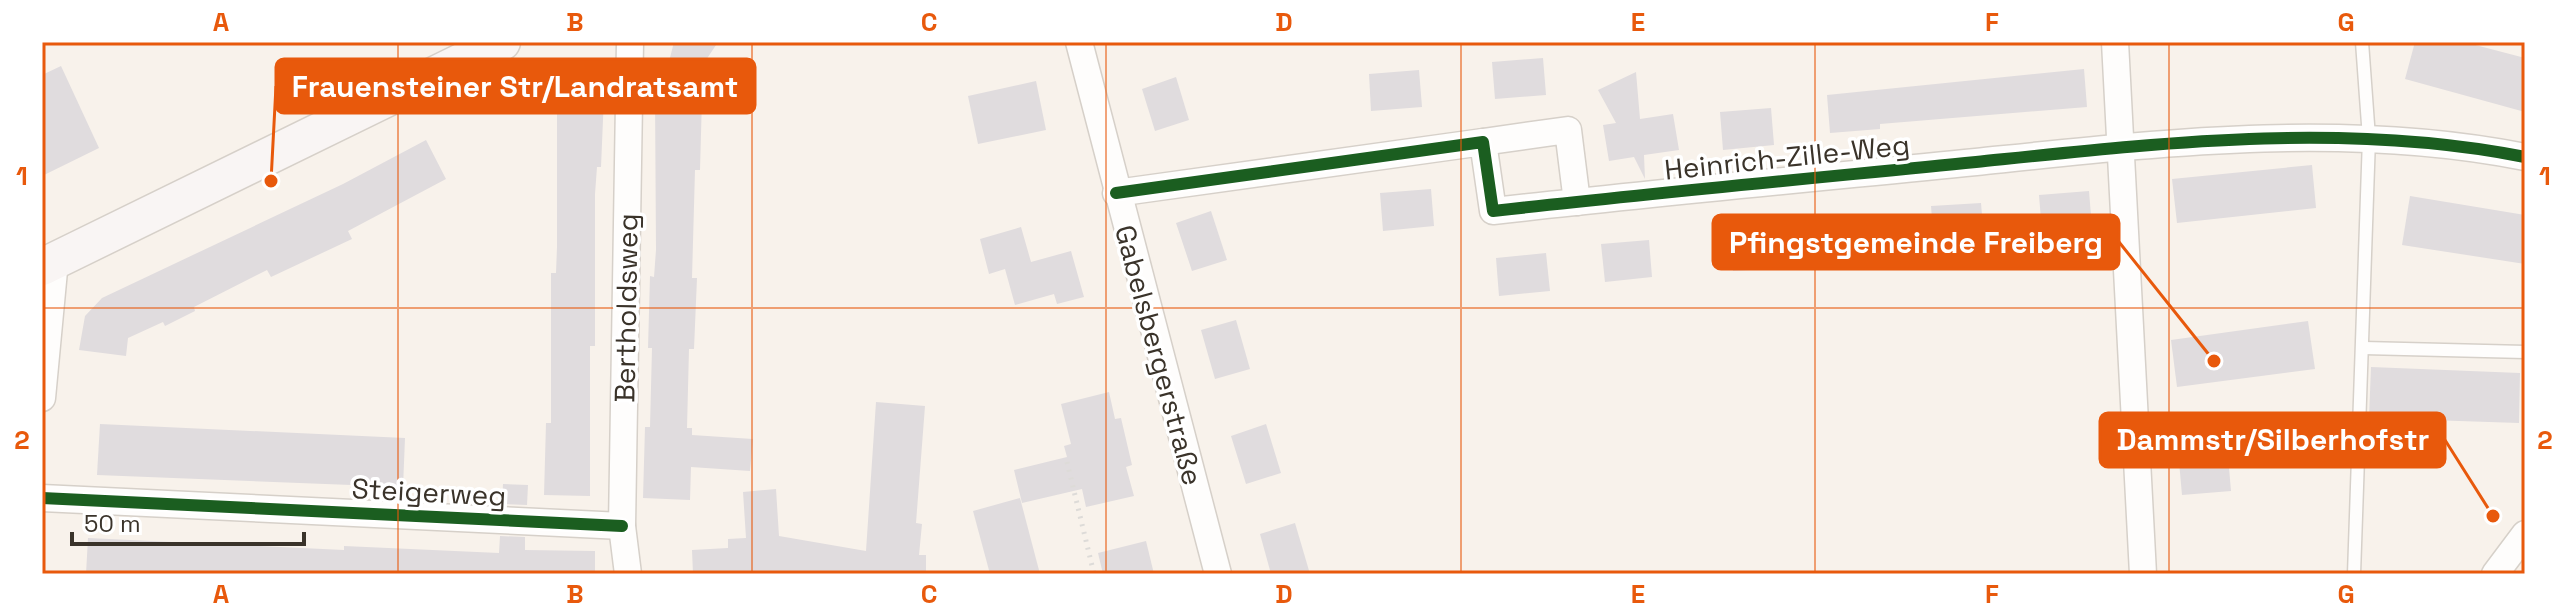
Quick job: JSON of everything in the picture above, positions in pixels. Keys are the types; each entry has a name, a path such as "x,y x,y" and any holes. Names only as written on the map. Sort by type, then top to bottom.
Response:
{"main road":[{"path":"49,264 502,42"}],"street":[{"name":"Bertholdsweg","path":"628,574 622,526 630,42"},
{"name":"Gabelsbergerstraße","path":"1079,42 1218,574"},
{"path":"2115,42 2143,574"},
{"path":"1116,193 1568,130 1577,202"},
{"name":"Heinrich-Zille-Weg","path":"1483,142 1493,211 2232,138 2369,138 2461,144 2525,157"},
{"path":"42,398 49,264"},
{"name":"Steigerweg","path":"42,498 622,526"},
{"path":"2495,574 2525,534"}],"lane":[{"path":"2354,574 2369,138 2362,42"},
{"path":"2364,348 2525,352"}],"path":[{"path":"1067,462 1094,574"}],"building":[{"path":"674,42 718,42 706,60 692,98 702,98 700,170 695,170 692,278 697,278 694,349 689,349 687,428 692,428 692,435 753,439 750,471 691,467 690,500 643,498 645,427 650,427 650,276 654,277 656,250 655,97 660,97"},
{"path":"2415,42 2464,42 2525,58 2525,112 2405,79"},
{"path":"1543,58 1546,95 1495,99 1492,62"},
{"path":"61,66 99,148 42,176 42,75"},
{"path":"2084,69 2087,107 1880,124 1880,129 1830,133 1827,95"},
{"path":"1419,70 1422,107 1371,111 1369,74"},
{"path":"1636,72 1640,119 1673,114 1679,150 1644,155 1645,179 1634,157 1609,161 1603,125 1616,123 1598,90"},
{"path":"1176,77 1189,120 1155,131 1142,89"},
{"path":"1036,81 1046,130 978,144 968,96"},
{"path":"557,94 604,96 601,167 597,167 595,194 595,346 590,346 590,496 544,495 546,423 551,423 551,273 556,273 557,247"},
{"path":"1771,108 1774,145 1723,150 1720,112"},
{"path":"426,140 446,179 348,231 352,239 271,277 267,270 194,307 195,311 165,326 163,322 128,338 126,356 79,350 85,316 102,298 343,184"},
{"path":"2312,165 2316,208 2177,223 2172,179"},
{"path":"1431,189 1434,226 1383,231 1380,193"},
{"path":"2089,191 2092,228 2042,232 2039,195"},
{"path":"2410,196 2525,215 2525,264 2402,245"},
{"path":"1981,203 1984,240 1934,244 1931,206"},
{"path":"1211,211 1227,260 1192,271 1176,223"},
{"path":"1021,227 1031,262 1071,251 1084,297 1057,304 1054,294 1015,305 1005,269 989,274 980,239"},
{"path":"1762,231 1765,269 1733,271 1730,234"},
{"path":"1649,240 1652,277 1605,282 1601,244"},
{"path":"1546,253 1550,291 1499,296 1496,258"},
{"path":"1236,320 1250,369 1215,379 1201,330"},
{"path":"2308,321 2315,369 2177,387 2171,340"},
{"path":"2371,367 2520,373 2519,423 2369,418"},
{"path":"1109,392 1115,419 1121,418 1132,465 1126,467 1134,496 1086,507 1082,489 1022,503 1014,470 1067,457 1064,446 1071,444 1061,404"},
{"path":"876,402 925,406 916,523 922,524 919,555 926,555 926,574 693,574 692,550 728,548 728,539 746,538 743,492 776,489 779,536 866,551"},
{"path":"100,424 405,438 403,487 97,475"},
{"path":"1266,424 1281,473 1246,484 1231,436"},
{"path":"2227,445 2231,491 2182,495 2178,450"},
{"path":"503,484 528,485 527,505 502,504"},
{"path":"1020,498 1040,574 990,574 973,511"},
{"path":"1295,523 1310,574 1271,574 1260,534"},
{"path":"500,536 525,537 525,550 595,551 595,574 86,574 88,538 344,550 344,546 499,553"},
{"path":"1146,541 1154,574 1103,574 1098,553"}],"cycle path":[{"path":"1116,193 1483,142 1493,211 2113,148 2251,139 2388,140 2457,146 2525,157"},
{"path":"42,498 622,526"}],"place":[{"name":"Frauensteiner Str/Landratsamt","path":"271,181"},
{"name":"Pfingstgemeinde Freiberg","path":"2214,361"},
{"name":"Dammstr/Silberhofstr","path":"2493,516"}]}
